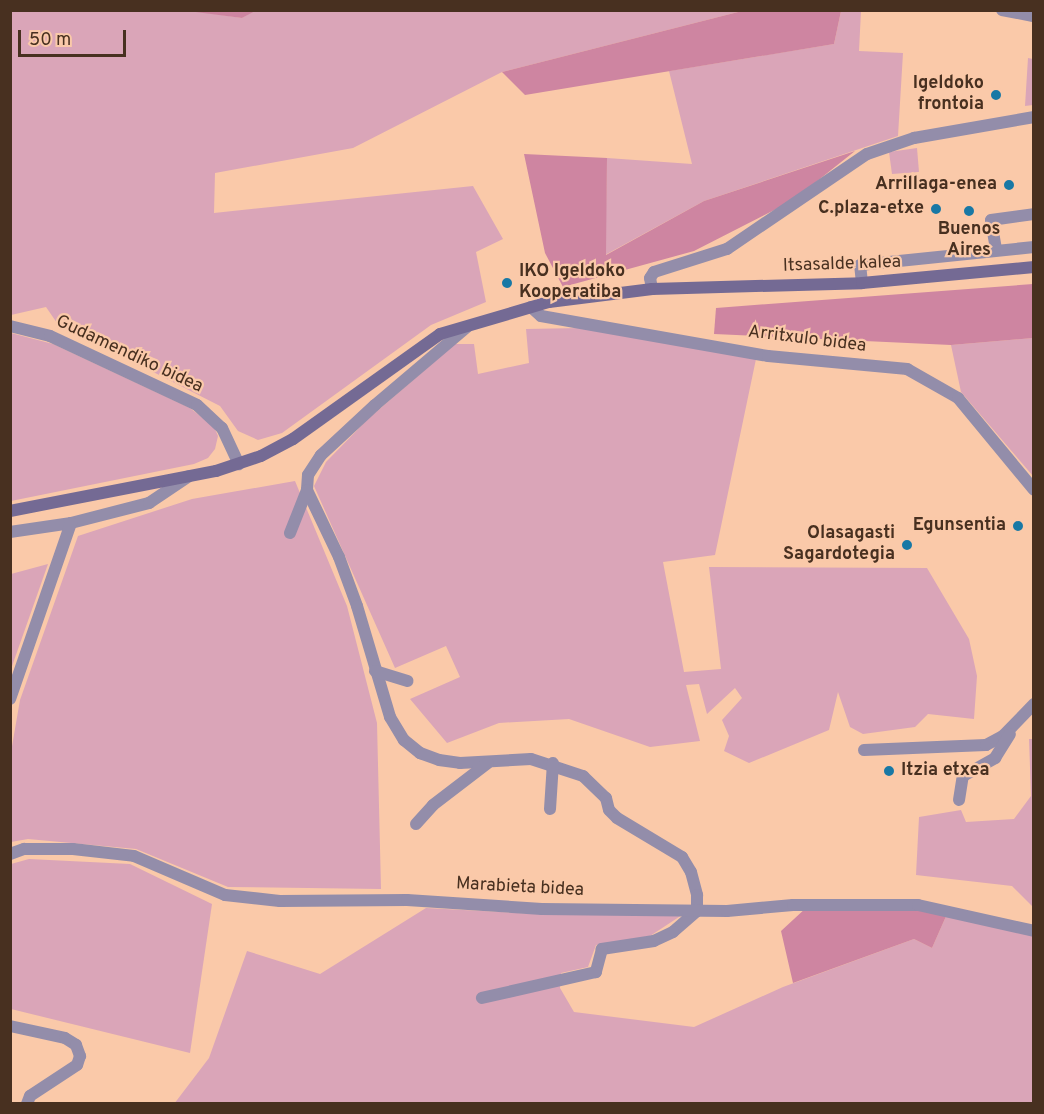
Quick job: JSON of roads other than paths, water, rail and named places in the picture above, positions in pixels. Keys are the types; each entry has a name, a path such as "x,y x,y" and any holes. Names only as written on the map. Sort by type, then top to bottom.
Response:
{"street":[{"path":"1002,10 1034,16"},
{"path":"652,289 650,278 663,267 727,249 867,154 914,138 1034,117"},
{"path":"996,249 991,220 1034,214"},
{"path":"862,283 861,265 996,249 1034,247"},
{"name":"Itsasalde kalea","path":"10,511 189,476 238,464 293,439 440,334 531,307 652,289 862,283 1034,267"},
{"name":"Arritxulo bidea","path":"531,307 541,316 768,356 908,369 958,398 1034,490"},
{"name":"Gudamendiko bidea","path":"10,326 50,336 197,405 222,428 238,464"},
{"path":"290,533 307,490 308,475 321,455 467,327"},
{"path":"10,531 71,523 148,503 189,476"},
{"path":"307,490 339,557 394,727 420,753 460,763 531,759 553,763 583,776 606,798 609,810 630,828 682,857 691,872 697,910 673,933 654,941 602,949 596,972 482,998"},
{"path":"10,699 71,523"},
{"path":"375,671 408,681"},
{"path":"959,800 963,776 995,758 1017,723 1034,704"},
{"path":"864,750 986,745 1017,723"},
{"path":"416,824 433,805 489,762"},
{"path":"550,809 553,763"},
{"name":"Marabieta bidea","path":"10,854 24,849 73,849 134,856 225,895 280,901 407,900 542,909 697,910 793,905 918,905 1034,931"},
{"path":"10,1026 65,1038 76,1045 80,1056 77,1065 30,1096 27,1104"}],"place":[{"name":"Igeldoko frontoia","path":"996,95"},
{"name":"Arrillaga-enea","path":"1009,185"},
{"name":"C.plaza-etxe","path":"936,209"},
{"name":"Buenos Aires","path":"969,211"},
{"name":"IKO Igeldoko Kooperatiba","path":"507,283"},
{"name":"Egunsentia","path":"1018,526"},
{"name":"Olasagasti Sagardotegia","path":"907,545"},
{"name":"Itzia etxea","path":"889,771"}]}
